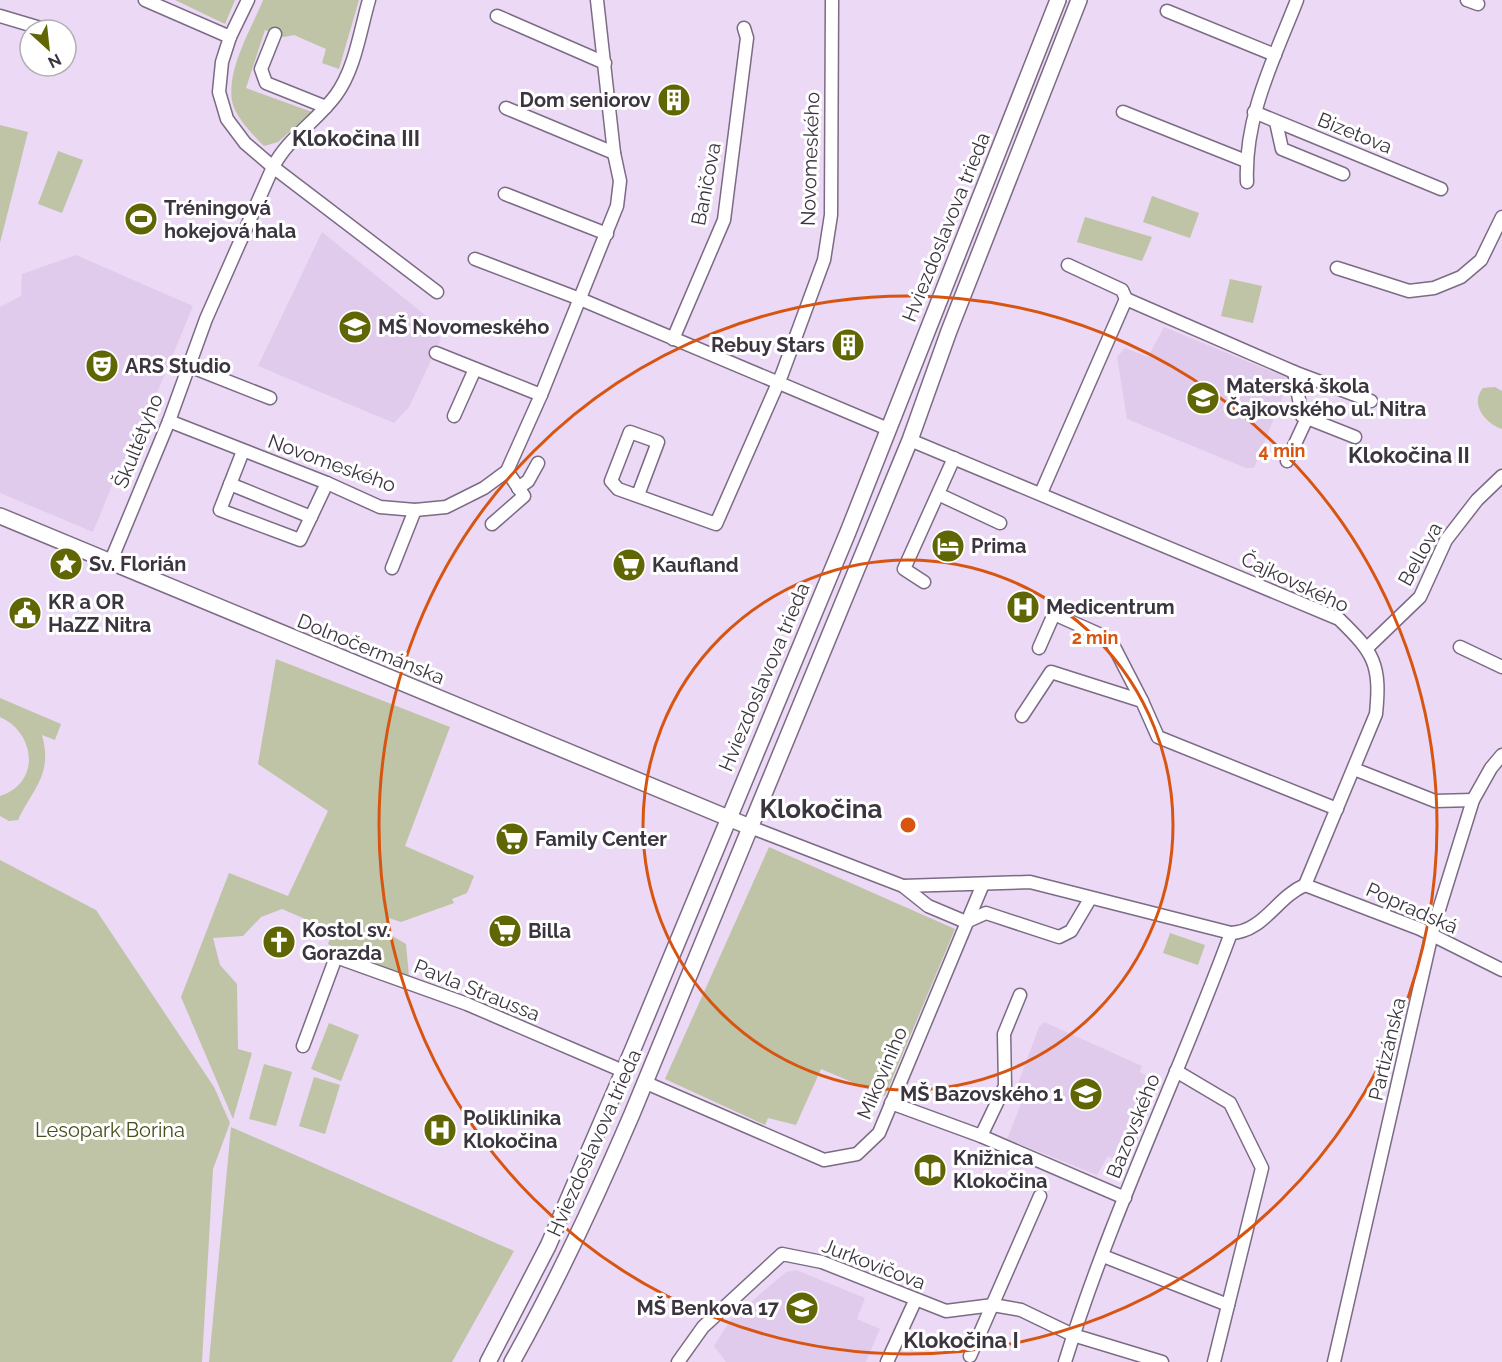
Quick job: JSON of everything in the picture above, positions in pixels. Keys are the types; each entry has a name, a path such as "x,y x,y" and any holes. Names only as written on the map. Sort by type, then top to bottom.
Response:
{"street":[{"path":"145,0 230,38"},
{"path":"248,0 230,38 219,78 222,105 235,131 273,167 437,292"},
{"name":"Škultétyho","path":"110,563 169,421 206,319 273,167 281,150 326,107 348,75 369,0"},
{"name":"Novomeského","path":"169,421 327,483 380,507 415,510 446,507 484,488 507,471 541,395 617,206 620,181 614,153 597,0"},
{"name":"Novomeského","path":"638,495 716,524 778,382 824,260 831,215 832,0"},
{"name":"Hviezdoslavova trieda","path":"488,1362 548,1246 623,1071 816,608 1058,0"},
{"name":"Hviezdoslavova trieda","path":"512,1362 540,1313 589,1211 838,618 910,440 949,331 1079,0"},
{"path":"1247,182 1246,162 1254,112 1297,0"},
{"path":"1167,11 1275,55"},
{"path":"0,16 18,21"},
{"path":"496,16 605,63"},
{"name":"Baničova","path":"673,339 724,220 747,38 744,28"},
{"path":"275,34 261,69 266,83 326,107"},
{"path":"506,108 614,153"},
{"path":"1123,112 1246,162"},
{"name":"Bizetova","path":"1254,112 1441,189"},
{"path":"1276,122 1282,149 1343,174"},
{"path":"505,194 607,234"},
{"path":"1337,268 1409,291 1434,288 1461,277 1481,260 1499,233 1502,217"},
{"path":"475,259 778,382 910,440"},
{"path":"1068,265 1122,290 1126,299 1294,372 1371,402"},
{"path":"1041,493 1126,299"},
{"path":"436,353 541,395"},
{"path":"189,366 270,398"},
{"path":"454,416 475,369"},
{"path":"1294,372 1302,416 1355,437"},
{"path":"1287,461 1307,418"},
{"path":"630,432 658,442 638,495 618,489 611,481 630,432"},
{"name":"Čajkovského","path":"910,440 1339,619 1368,647 1379,684 1376,714 1305,885"},
{"path":"243,451 220,510 300,540 327,483"},
{"path":"924,582 904,570 940,495 954,458"},
{"path":"518,488 528,481 538,463"},
{"path":"492,524 524,496 507,471"},
{"name":"Bellova","path":"1368,647 1420,597 1446,540 1477,500 1502,476"},
{"path":"231,484 311,517"},
{"path":"940,495 1000,523"},
{"path":"392,568 415,510"},
{"name":"Dolnočermánska","path":"0,516 750,827"},
{"path":"816,608 838,618"},
{"path":"1039,648 1054,614 1110,639 1158,737 1337,809"},
{"path":"1460,647 1502,667"},
{"path":"1022,716 1051,672 1142,701"},
{"name":"Partizánska","path":"1334,1362 1432,937 1473,800 1496,770 1502,755"},
{"path":"1354,769 1435,801 1473,800"},
{"path":"750,827 903,886 928,906 966,922 986,913 1059,938 1071,931 1090,899"},
{"path":"903,886 1030,882 1231,933 1254,926 1286,896 1305,885"},
{"name":"Mikovíniho","path":"644,1082 824,1160 857,1154 879,1133 983,884"},
{"name":"Popradská","path":"1305,885 1392,917 1502,970"},
{"name":"Bazovského","path":"1066,1362 1073,1335 1125,1198 1231,933"},
{"name":"Pavla Straussa","path":"303,1046 336,957 467,1004 623,1071"},
{"path":"981,1136 1005,1086 1004,1034 1020,996"},
{"path":"623,1071 644,1082"},
{"path":"1176,1071 1230,1104 1262,1168 1214,1362"},
{"path":"891,1103 981,1136 1125,1198"},
{"path":"970,1356 1040,1196"},
{"name":"Jurkovičova","path":"678,1362 704,1327 782,1254 822,1262 915,1301 946,1311 993,1305 1021,1310 1073,1335 1162,1362"},
{"path":"1103,1256 1228,1305"},
{"path":"887,1362 915,1301"}],"shaded area":[{"name":"MŠ Novomeského","path":"322,232 425,315 441,339 409,407 394,423 258,366"},
{"path":"76,255 193,306 128,463 122,461 93,532 0,493 0,307 21,296 22,274"},
{"name":"Materská škola Čajkovského ul. Nitra","path":"1164,327 1290,379 1254,468 1246,468 1127,419 1117,357 1125,348 1148,357"},
{"name":"MŠ Bazovského 1","path":"1044,1022 1142,1066 1140,1072 1161,1083 1127,1164 1108,1156 1097,1175 1007,1139 1021,1104 1012,1100 1039,1027"},
{"name":"MŠ Benkova 17","path":"796,1270 865,1298 857,1319 880,1329 866,1362 726,1362 714,1346 731,1319 786,1272"}],"green space":[{"path":"175,0 235,0 225,24"},
{"path":"263,0 359,0 339,69 322,63 326,49 294,35 284,37 265,30 246,88 312,112 278,142 264,146 237,113 232,101 231,88 236,62"},
{"path":"0,125 28,132 0,243"},
{"path":"58,151 83,160 62,213 38,204"},
{"path":"1152,196 1199,213 1190,238 1143,222"},
{"path":"1085,217 1152,237 1142,261 1077,242"},
{"path":"1230,279 1262,286 1253,323 1221,316"},
{"path":"1495,387 1502,391 1502,429 1490,423 1479,407 1479,394 1483,388"},
{"path":"276,659 450,727 405,846 474,876 467,893 452,899 454,903 401,922 389,918 384,931 406,944 409,977 338,950 328,944 331,935 321,931 318,936 303,918 282,909 261,917 243,936 213,938 220,965 237,984 238,1049 252,1053 233,1119 181,997 229,873 288,896 328,811 258,764"},
{"path":"0,698 61,724 55,740 42,735 45,761 40,780 18,820 9,821 0,816 0,796 13,790 22,780 28,770 29,758 27,746 21,734 12,724 0,717"},
{"path":"769,847 955,929 885,1096 821,1069 796,1125 768,1118 765,1125 665,1079"},
{"name":"Lesopark Borina","path":"0,860 96,910 214,1087 230,1123 213,1169 202,1362 0,1362"},
{"path":"1170,933 1205,945 1198,965 1163,953"},
{"path":"329,1023 359,1035 341,1081 311,1069"},
{"path":"264,1064 292,1072 276,1126 249,1119"},
{"path":"314,1077 340,1085 325,1134 299,1126"},
{"path":"231,1127 514,1251 452,1362 209,1362"}],"place":[{"name":"Dom seniorov","path":"674,100"},
{"name":"Tréningová hokejová hala","path":"141,219"},
{"name":"MŠ Novomeského","path":"355,327"},
{"name":"Rebuy Stars","path":"848,345"},
{"name":"ARS Studio","path":"102,366"},
{"name":"Materská škola Čajkovského ul. Nitra","path":"1203,398"},
{"name":"Prima","path":"948,546"},
{"name":"Sv. Florián","path":"66,564"},
{"name":"Kaufland","path":"629,565"},
{"name":"Medicentrum","path":"1023,607"},
{"name":"KR a OR HaZZ Nitra","path":"25,613"},
{"name":"Family Center","path":"512,839"},
{"name":"Billa","path":"505,931"},
{"name":"Kostol sv. Gorazda","path":"279,942"},
{"name":"MŠ Bazovského 1","path":"1086,1094"},
{"name":"Poliklinika Klokočina","path":"440,1130"},
{"name":"Knižnica Klokočina","path":"930,1170"},
{"name":"MŠ Benkova 17","path":"802,1308"}],"district":[{"name":"Klokočina III","path":"356,138"},
{"name":"Klokočina II","path":"1409,455"},
{"name":"Klokočina","path":"821,809"},
{"name":"Klokočina I","path":"961,1340"}]}
